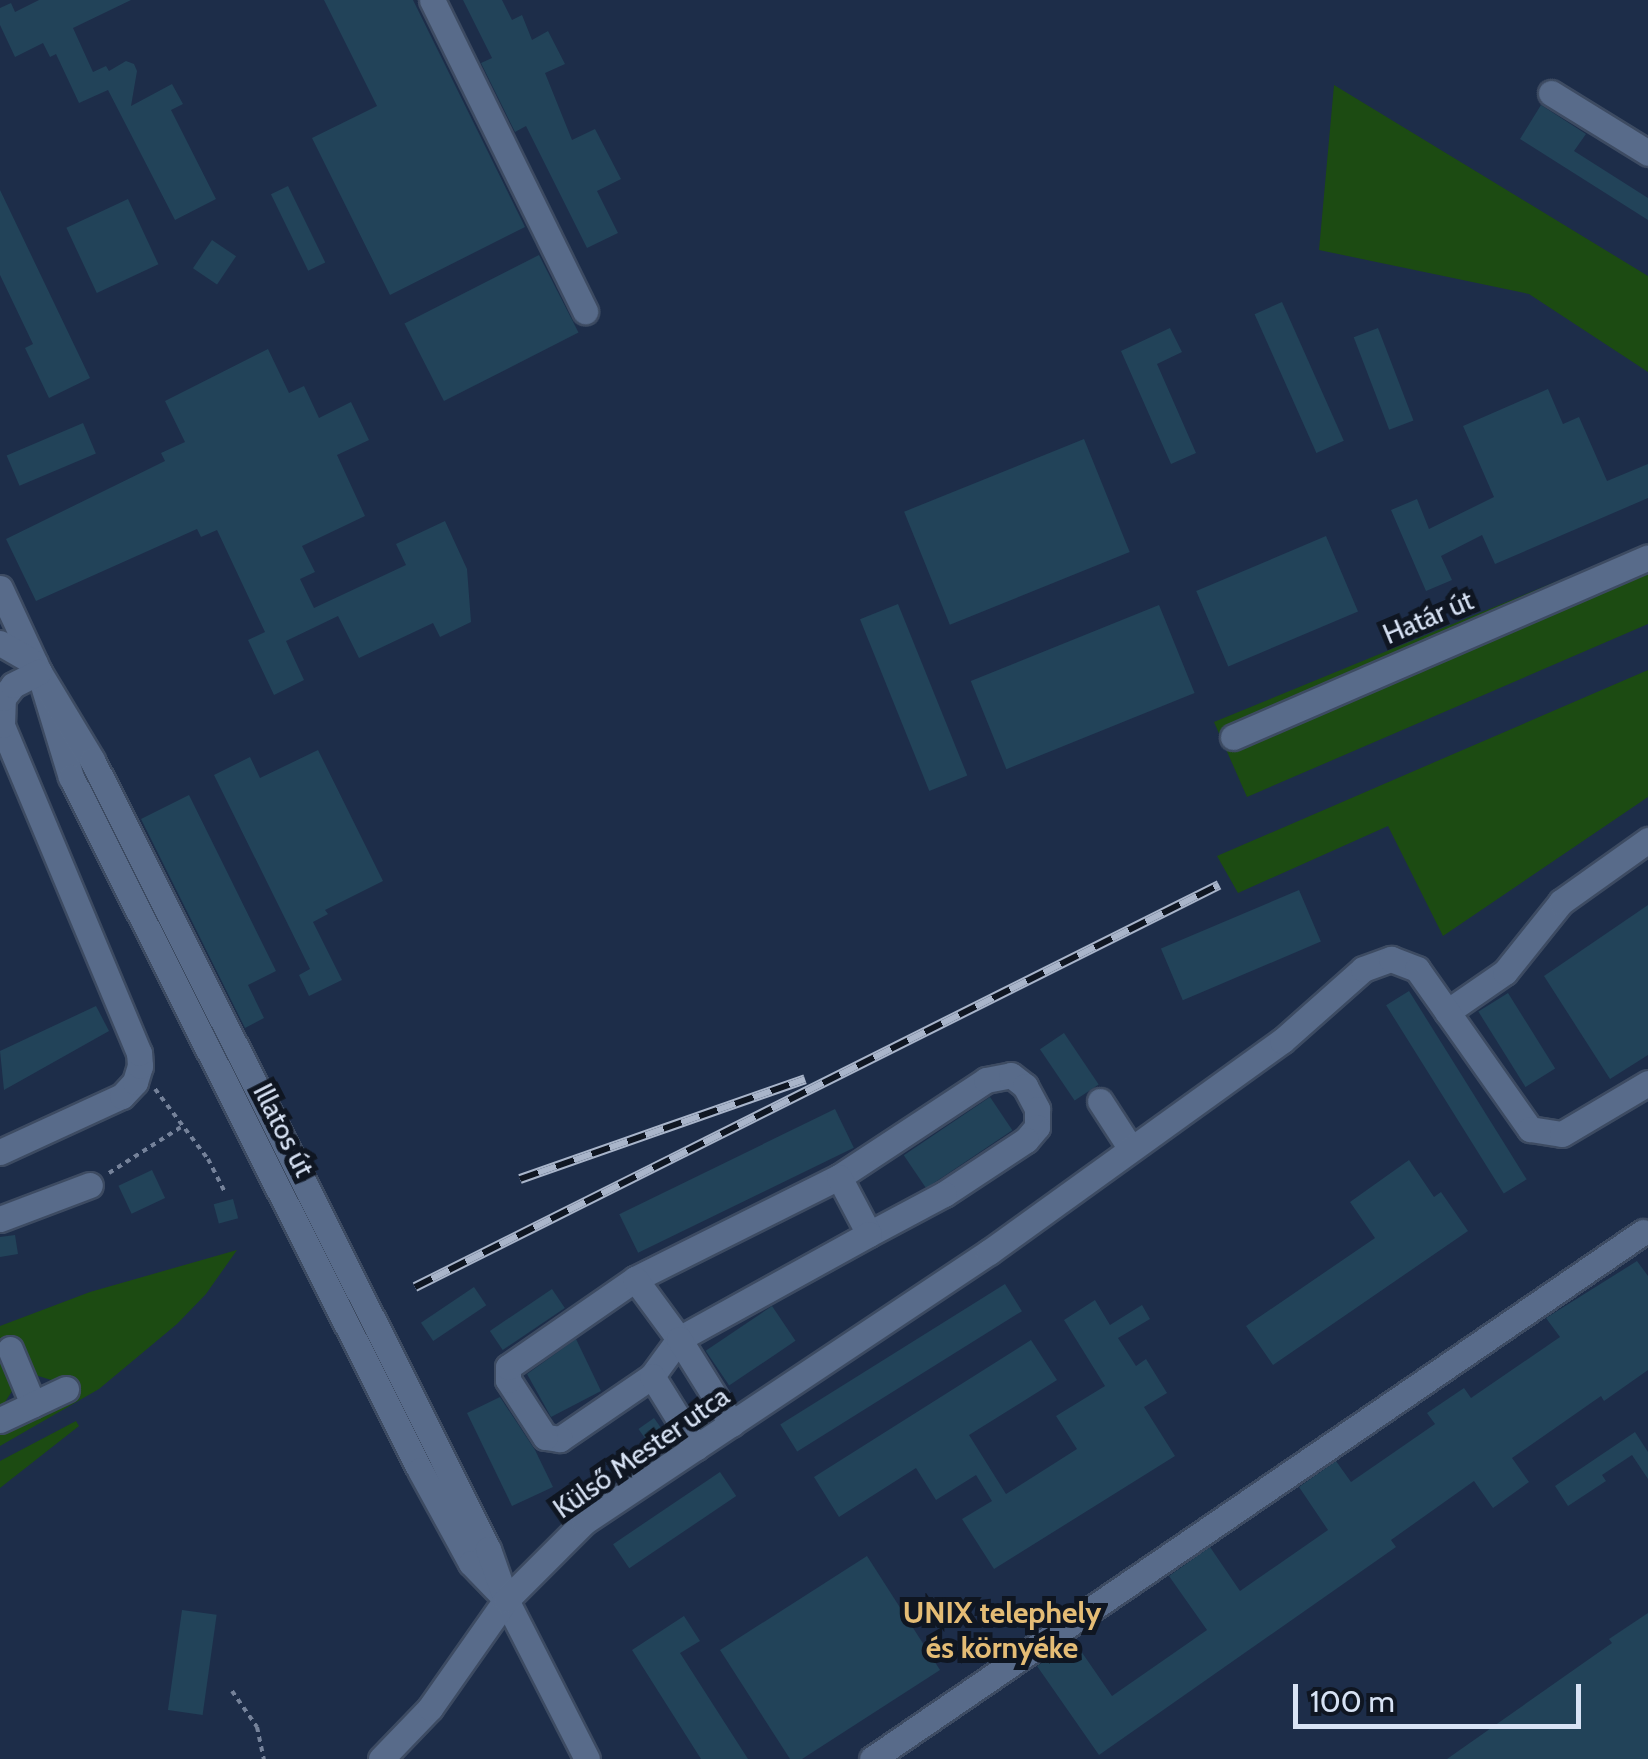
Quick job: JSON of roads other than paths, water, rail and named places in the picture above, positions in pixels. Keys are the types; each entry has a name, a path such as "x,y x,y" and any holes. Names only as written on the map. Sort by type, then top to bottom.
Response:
{"street":[{"path":"432,0 585,311"},
{"path":"1551,93 1648,153"},
{"name":"Határ út","path":"1233,737 1648,557"},
{"name":"Illatos út","path":"0,588 37,668 101,777 488,1549 506,1600 587,1759"},
{"path":"0,643 37,668 13,685 4,698 2,725 139,1052 140,1066 135,1082 122,1096 0,1152"},
{"path":"1447,1012 1505,972 1561,902 1648,840"},
{"name":"Külső Mester utca","path":"381,1759 430,1708 506,1600 584,1522 989,1252 1282,1041 1375,963 1392,959 1417,969 1530,1129 1562,1134 1648,1084"},
{"path":"1011,1075 1025,1086 1036,1109 1036,1127 1026,1140 944,1194 869,1234 680,1339 652,1376 560,1439 545,1437 508,1380 508,1366 517,1357 635,1279 839,1177 986,1080 1011,1075"},
{"path":"1100,1101 1131,1149"},
{"path":"839,1177 869,1234"},
{"path":"0,1219 90,1185"},
{"path":"872,1759 1643,1232"},
{"path":"635,1279 680,1339 732,1424"},
{"path":"10,1349 33,1404"},
{"path":"652,1376 696,1447"},
{"path":"0,1420 66,1388"}],"railway":[{"path":"415,1287 1219,885"},
{"path":"520,1179 805,1079"}],"district":[{"name":"UNIX telephely és környéke","path":"1002,1630"}]}
